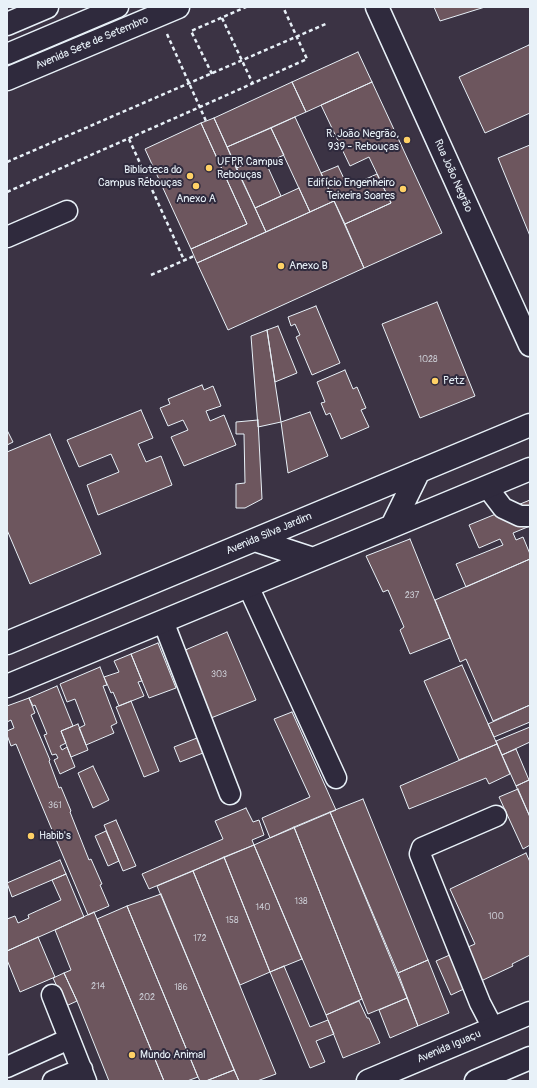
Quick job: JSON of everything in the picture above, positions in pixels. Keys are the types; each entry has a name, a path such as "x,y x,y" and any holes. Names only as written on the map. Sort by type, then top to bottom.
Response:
{"main road":[{"path":"7,24 47,7"},
{"name":"Avenida Sete de Setembro","path":"7,79 178,7"},
{"name":"Rua João Negrão","path":"377,7 530,345"},
{"name":"Avenida Silva Jardim","path":"7,643 530,425"},
{"path":"7,686 530,469"},
{"path":"392,526 419,471"},
{"path":"256,540 313,559"},
{"name":"Avenida Iguaçu","path":"376,1079 530,1013"},
{"path":"476,1081 530,1058"}],"lane":[{"path":"7,54 118,7"},
{"path":"7,237 68,212"},
{"path":"487,487 503,508 520,516 530,516"},
{"path":"248,586 336,778"},
{"path":"163,622 230,794"},
{"path":"493,1028 480,1004 420,854 422,848 496,816"},
{"path":"52,995 84,1075 53,1081"},
{"path":"7,1067 69,1038"}],"path":[{"path":"212,74 192,31 246,7"},
{"path":"7,192 307,59 283,7"},
{"path":"222,18 253,84"},
{"path":"7,162 328,23"},
{"path":"167,34 206,121"},
{"path":"129,139 184,260"},
{"path":"151,274 194,256"}],"building":[{"path":"434,7 485,7 440,21"},
{"path":"529,45 530,113 485,133 459,77"},
{"path":"358,52 372,82 306,112 292,82"},
{"path":"292,82 306,112 227,147 214,118"},
{"name":"Edifício Engenheiro Teixeira Soares","path":"372,82 442,233 364,268 345,224 391,203 369,157 350,166 321,105"},
{"path":"295,117 334,201 310,212 271,128"},
{"path":"214,118 266,232 197,263 191,249 247,224 201,123"},
{"name":"Anexo A","path":"201,123 247,224 191,249 145,149"},
{"path":"271,128 284,155 261,165 258,159 236,168 227,147"},
{"path":"530,145 530,236 498,158"},
{"path":"258,159 261,165 266,163 281,196 255,208 236,168"},
{"path":"338,166 348,187 377,174 391,203 345,224 321,173"},
{"path":"299,188 310,212 266,232 255,208"},
{"name":"Anexo B","path":"334,201 364,268 228,330 197,263"},
{"path":"437,302 475,396 420,418 382,324"},
{"path":"316,306 340,363 312,375 296,337 300,335 295,324 291,326 288,317"},
{"path":"278,326 297,373 275,382 267,330"},
{"path":"267,330 281,422 258,427 251,336"},
{"path":"345,370 353,389 357,387 366,408 361,410 369,427 341,439 330,413 326,415 321,403 325,402 317,382"},
{"path":"202,385 204,390 213,386 221,406 206,411 210,421 224,415 236,445 184,466 171,437 188,430 183,420 168,426 160,408 170,404 168,399"},
{"path":"141,410 153,438 138,444 146,462 161,456 172,485 98,515 87,485 119,472 111,454 79,467 67,440"},
{"path":"310,412 328,456 288,473 281,422"},
{"path":"258,420 262,499 245,508 236,508 236,484 245,483 244,434 236,434 236,422"},
{"path":"7,430 13,442 7,445"},
{"path":"50,434 101,554 30,584 7,530 7,452"},
{"path":"530,500 530,526 513,533 516,540 523,537 530,554 530,559 466,587 456,564 503,545 500,539 479,548 469,525"},
{"path":"410,539 450,638 410,654 400,630 404,627 388,590 383,592 366,556"},
{"path":"530,559 530,705 493,721 466,659 460,662 435,600"},
{"path":"227,632 256,700 211,718 183,651"},
{"path":"158,643 176,688 149,698 131,654"},
{"path":"131,654 142,681 138,682 144,696 119,706 104,677 119,672 114,661"},
{"path":"462,665 497,744 459,760 424,681"},
{"path":"100,667 107,685 103,686 117,723 111,726 114,733 86,745 79,728 85,725 75,699 67,702 60,684"},
{"path":"57,686 73,726 61,731 66,743 60,746 62,750 67,747 75,767 60,774 54,760 58,758 56,754 52,755 44,735 47,734 35,705 33,706 29,698"},
{"path":"29,698 35,713 31,715 50,760 49,761 59,788 61,787 89,860 91,859 102,884 100,885 109,906 88,915 16,744 11,746 7,735 7,731 14,728 11,720 7,722 7,706"},
{"path":"131,701 159,771 144,777 116,707"},
{"path":"530,705 530,722 494,737 488,724"},
{"path":"292,712 336,810 270,838 262,818 310,797 274,719"},
{"path":"78,724 88,750 71,757 61,731"},
{"path":"530,727 530,742 502,755 496,741"},
{"path":"197,738 203,753 180,762 174,747"},
{"path":"497,744 510,774 489,784 486,778 409,809 400,786"},
{"path":"516,749 529,780 516,786 502,755"},
{"path":"93,766 109,800 93,808 78,773"},
{"path":"530,780 530,817 516,786"},
{"path":"518,789 530,817 530,845 523,849 499,797"},
{"path":"363,799 428,960 398,973 330,812"},
{"path":"246,808 253,822 259,820 264,835 252,840 254,845 149,889 142,874 223,839 215,821"},
{"path":"330,812 407,998 368,1014 294,827"},
{"path":"116,820 136,866 123,871 104,825"},
{"path":"294,827 362,999 326,1015 254,845"},
{"path":"106,831 119,861 108,866 95,836"},
{"path":"254,845 302,959 270,972 224,857"},
{"path":"526,853 530,862 530,955 512,964 513,966 451,995 436,961 475,944 450,889"},
{"path":"224,857 270,972 240,985 193,871"},
{"path":"60,860 66,874 12,897 7,883"},
{"path":"193,871 276,1074 257,1081 239,1081 157,886"},
{"path":"66,874 84,917 7,951 7,919 15,916 18,923 29,918 28,915 61,900 52,880"},
{"path":"161,894 234,1070 206,1081 200,1081 198,1077 127,906"},
{"path":"127,906 198,1077 187,1081 164,1081 97,919"},
{"path":"94,912 164,1081 109,1081 77,1001 64,973 71,970 55,930"},
{"path":"38,937 55,977 20,992 7,960 7,951"},
{"path":"428,960 449,1013 418,1026 398,973"},
{"path":"284,966 310,1027 328,1020 334,1034 316,1041 325,1062 310,1068 270,972"},
{"path":"64,973 77,1001 66,1006 53,978"},
{"path":"407,998 418,1026 390,1038 379,1010"},
{"path":"359,1001 367,1018 369,1018 380,1043 343,1058 326,1015"},
{"path":"234,1070 239,1081 206,1081"}],"place":[{"name":"R. João Negrão, 939 - Rebouças","path":"407,140"},
{"name":"UFPR Campus Rebouças","path":"209,168"},
{"name":"Biblioteca do Campus Rebouças","path":"190,176"},
{"name":"Anexo A","path":"196,186"},
{"name":"Edifício Engenheiro Teixeira Soares","path":"403,189"},
{"name":"Anexo B","path":"281,266"},
{"name":"Petz","path":"435,381"},
{"name":"Habib's","path":"31,836"},
{"name":"Mundo Animal","path":"132,1055"}]}
